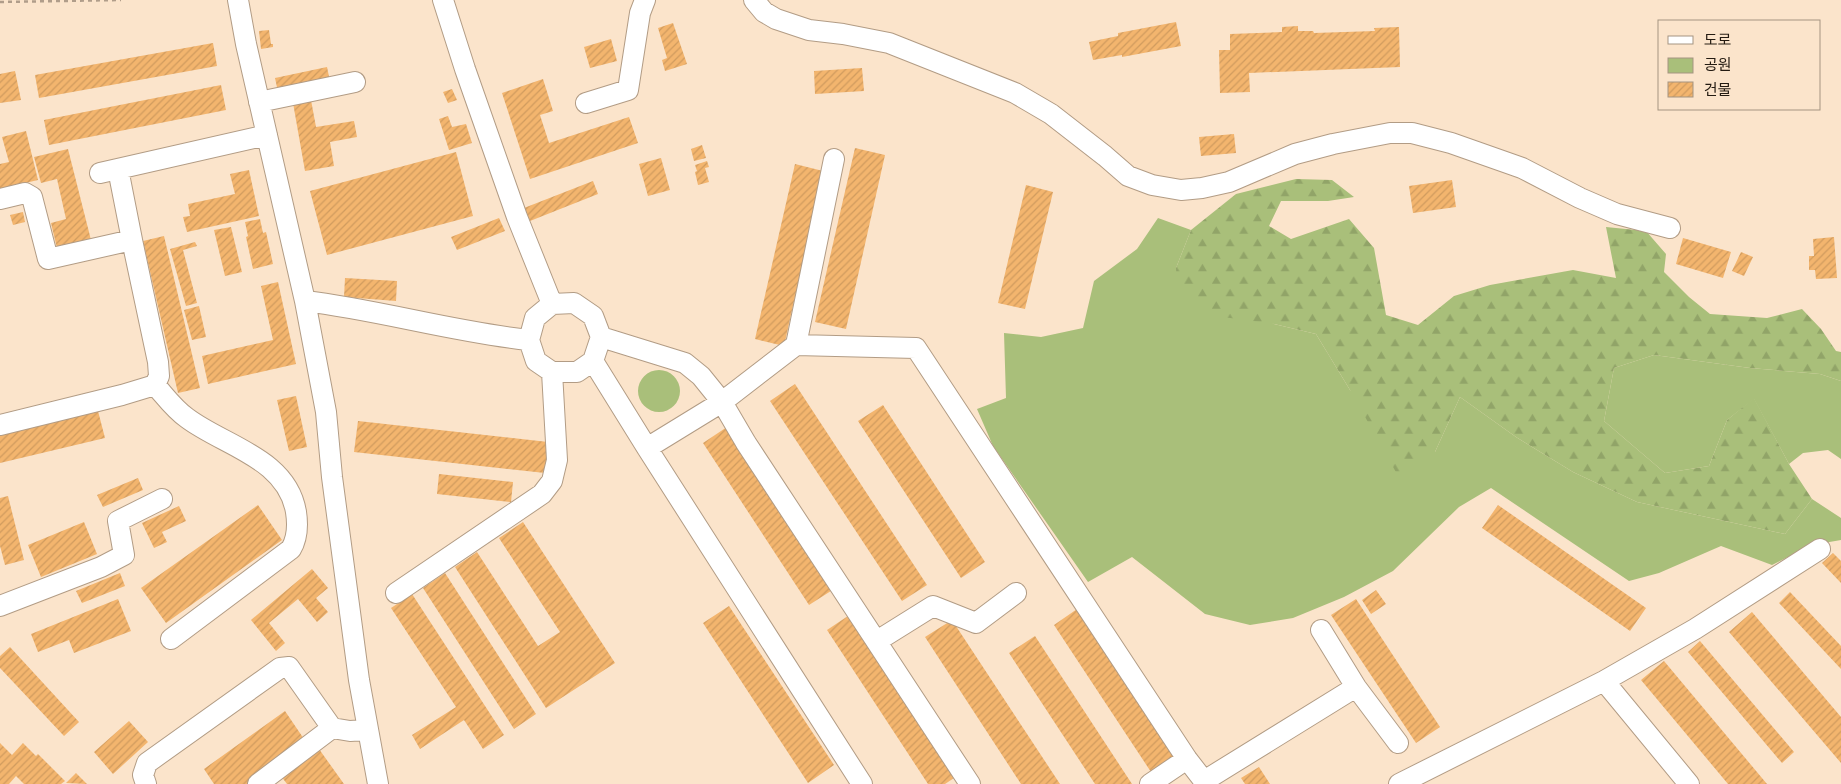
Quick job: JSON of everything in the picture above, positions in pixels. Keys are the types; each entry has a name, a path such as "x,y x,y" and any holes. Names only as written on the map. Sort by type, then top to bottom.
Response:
{"street":[{"path":"238,0 259,102 305,301 326,412 334,497 358,680 378,784"},
{"path":"443,0 517,217 552,304"},
{"path":"586,103 628,90 640,13 645,0"},
{"path":"754,0 764,12 776,19 809,30 843,34 889,44 1015,94 1051,114 1128,176 1152,185 1181,190 1202,188 1229,182 1295,154 1333,144 1390,133 1412,133 1451,143 1522,168 1580,198 1617,214 1670,228"},
{"path":"259,102 355,82"},
{"path":"0,425 155,385 159,376 158,362 132,240 109,171 267,135"},
{"path":"796,345 834,159"},
{"path":"0,199 25,193 32,197 48,259 132,240"},
{"path":"305,301 344,305 398,318 528,340"},
{"path":"574,303 593,316 601,337 593,361 577,372 552,372 536,361 528,340 535,318 552,304 574,303"},
{"path":"601,337 685,363 701,376 722,402 746,443 970,784"},
{"path":"646,448 722,402 796,345 916,348 1203,783 1356,687"},
{"path":"593,361 646,448 862,784"},
{"path":"396,593 542,494 552,481 557,460 552,372"},
{"path":"155,385 185,417 207,432 256,458 279,476 293,501 298,521 296,540 291,549 171,639"},
{"path":"0,606 124,555 118,521 162,499"},
{"path":"1399,784 1604,681 1695,629 1820,549"},
{"path":"877,641 933,606 976,623 1016,593"},
{"path":"1321,630 1356,687 1398,743"},
{"path":"146,784 143,775 147,763 280,668 289,667 332,728 350,731 367,730"},
{"path":"1604,681 1689,784"},
{"path":"258,784 332,728"},
{"path":"1150,784 1187,759"}],"path":[{"path":"0,2 121,0"}],"green space":[{"path":"1296,179 1332,180 1354,197 1328,201 1281,201 1269,226 1291,239 1349,219 1374,248 1386,315 1418,325 1454,296 1490,285 1573,270 1616,278 1606,227 1646,231 1666,254 1664,272 1689,297 1710,314 1767,318 1802,309 1821,329 1836,351 1841,352 1841,381 1820,374 1750,368 1654,355 1614,368 1604,421 1665,473 1709,466 1727,420 1754,398 1789,464 1812,499 1785,534 1637,502 1573,472 1516,437 1460,397 1435,452 1397,474 1316,334 1274,324 1223,317 1177,285 1176,268 1191,230 1236,194"},
{"path":"1158,218 1191,230 1176,268 1274,324 1316,334 1350,390 1435,452 1460,397 1516,437 1573,472 1637,502 1785,534 1812,499 1841,518 1841,540 1812,545 1772,565 1721,546 1659,573 1629,581 1491,488 1459,507 1393,571 1344,597 1293,618 1250,625 1205,614 1132,557 1088,582 993,446 977,409 1006,398 1004,333 1041,337 1083,328 1094,281 1137,249"},
{"path":"1654,355 1750,368 1820,374 1841,381 1841,459 1828,450 1803,453 1789,464 1754,399 1727,420 1709,466 1665,473 1604,421 1614,368"},
{"path":"663,370 671,373 677,379 680,391 677,403 671,409 655,412 647,409 641,403 638,387 641,379 647,373"}],"building":[{"path":"1176,22 1181,46 1122,57 1122,55 1093,60 1089,42 1118,36 1118,33"},
{"path":"673,23 687,64 665,71 662,60 667,58 658,28"},
{"path":"1298,26 1298,31 1313,31 1314,33 1375,31 1374,28 1399,27 1400,67 1249,73 1250,92 1220,93 1219,50 1230,50 1230,34 1282,32 1282,27"},
{"path":"269,30 273,47 261,49 259,31"},
{"path":"611,39 617,61 590,68 584,47"},
{"path":"213,43 217,66 39,98 35,75"},
{"path":"327,67 330,81 278,92 275,78"},
{"path":"862,68 864,91 815,94 814,71"},
{"path":"15,71 21,100 0,103 0,74"},
{"path":"543,79 553,111 540,115 549,143 629,117 638,143 530,179 502,93"},
{"path":"221,85 226,110 49,145 44,120"},
{"path":"452,89 457,100 448,103 443,92"},
{"path":"311,100 316,127 354,121 357,137 330,142 334,166 305,171 293,103"},
{"path":"448,116 452,127 466,124 472,143 449,150 439,119"},
{"path":"26,131 38,180 0,189 0,164 9,162 2,137"},
{"path":"1234,134 1236,153 1201,156 1199,137"},
{"path":"702,145 706,158 694,161 691,149"},
{"path":"855,148 885,155 846,329 815,322"},
{"path":"68,149 91,240 57,248 51,223 66,219 57,179 41,183 34,157"},
{"path":"456,152 473,216 327,255 310,191"},
{"path":"661,158 670,190 648,196 639,164"},
{"path":"707,161 709,167 705,168 709,182 698,185 695,165"},
{"path":"795,164 823,171 784,346 755,339"},
{"path":"249,170 259,216 187,232 183,217 190,216 188,204 235,194 230,174"},
{"path":"1452,180 1456,207 1413,213 1409,186"},
{"path":"593,181 598,194 530,221 524,208"},
{"path":"1026,185 1053,192 1025,309 998,303"},
{"path":"23,212 25,222 13,225 10,215"},
{"path":"499,218 505,231 457,250 451,237"},
{"path":"260,219 263,233 266,232 273,264 253,269 246,237 248,236 245,222"},
{"path":"231,227 242,272 225,276 214,230"},
{"path":"164,236 200,388 178,393 143,241"},
{"path":"1834,237 1837,278 1816,279 1815,270 1809,270 1809,256 1814,256 1813,239"},
{"path":"1683,238 1731,252 1723,278 1676,264"},
{"path":"195,242 197,246 183,250 197,303 186,306 170,249"},
{"path":"1741,252 1753,257 1744,276 1732,271"},
{"path":"345,278 397,281 396,301 344,297"},
{"path":"278,282 296,364 208,384 202,356 273,340 261,286"},
{"path":"199,306 206,337 192,340 184,310"},
{"path":"795,384 927,585 902,601 770,401"},
{"path":"296,396 307,447 289,451 277,400"},
{"path":"883,405 985,562 961,578 858,421"},
{"path":"98,411 105,438 0,463 0,435"},
{"path":"358,421 548,442 545,473 354,452"},
{"path":"727,427 834,589 809,605 703,443"},
{"path":"439,474 513,482 511,502 437,494"},
{"path":"138,478 143,490 103,507 97,495"},
{"path":"8,496 24,560 5,565 0,546 0,498"},
{"path":"258,505 282,540 166,623 141,588"},
{"path":"1498,505 1646,608 1630,631 1482,528"},
{"path":"179,506 186,521 162,532 167,542 154,548 142,523"},
{"path":"84,522 97,554 41,577 28,545"},
{"path":"523,522 615,663 546,708 455,567 477,552 538,646 560,632 499,538"},
{"path":"1833,553 1841,561 1841,583 1822,563"},
{"path":"312,569 328,588 316,598 328,612 317,622 298,599 269,623 285,643 276,651 251,620"},
{"path":"120,573 125,586 82,603 76,591"},
{"path":"445,573 536,714 514,729 423,588"},
{"path":"1376,590 1386,604 1371,614 1362,600"},
{"path":"1790,592 1841,646 1841,669 1779,603"},
{"path":"412,594 504,735 483,749 464,720 420,749 412,735 456,707 391,608"},
{"path":"118,599 131,631 74,653 69,640 38,652 31,634"},
{"path":"1356,599 1440,727 1416,743 1331,615"},
{"path":"729,606 834,765 808,783 703,623"},
{"path":"1080,607 1177,755 1151,772 1054,625"},
{"path":"1752,612 1841,717 1841,763 1729,632"},
{"path":"851,614 957,776 945,784 928,784 827,630"},
{"path":"952,620 1060,784 1021,784 925,637"},
{"path":"1035,636 1132,784 1095,784 1009,653"},
{"path":"1700,641 1794,752 1782,763 1688,652"},
{"path":"10,647 79,722 64,736 0,668 0,656"},
{"path":"1664,661 1767,784 1728,784 1641,680"},
{"path":"285,711 306,742 247,784 214,784 204,769"},
{"path":"129,721 148,742 113,774 94,752"},
{"path":"0,743 12,755 23,743 36,756 38,754 65,781 61,784 24,784 16,776 9,784 0,784"},
{"path":"319,749 344,784 287,784 281,776"},
{"path":"1259,767 1270,784 1245,784 1241,778"},
{"path":"76,773 87,784 66,783"}]}
